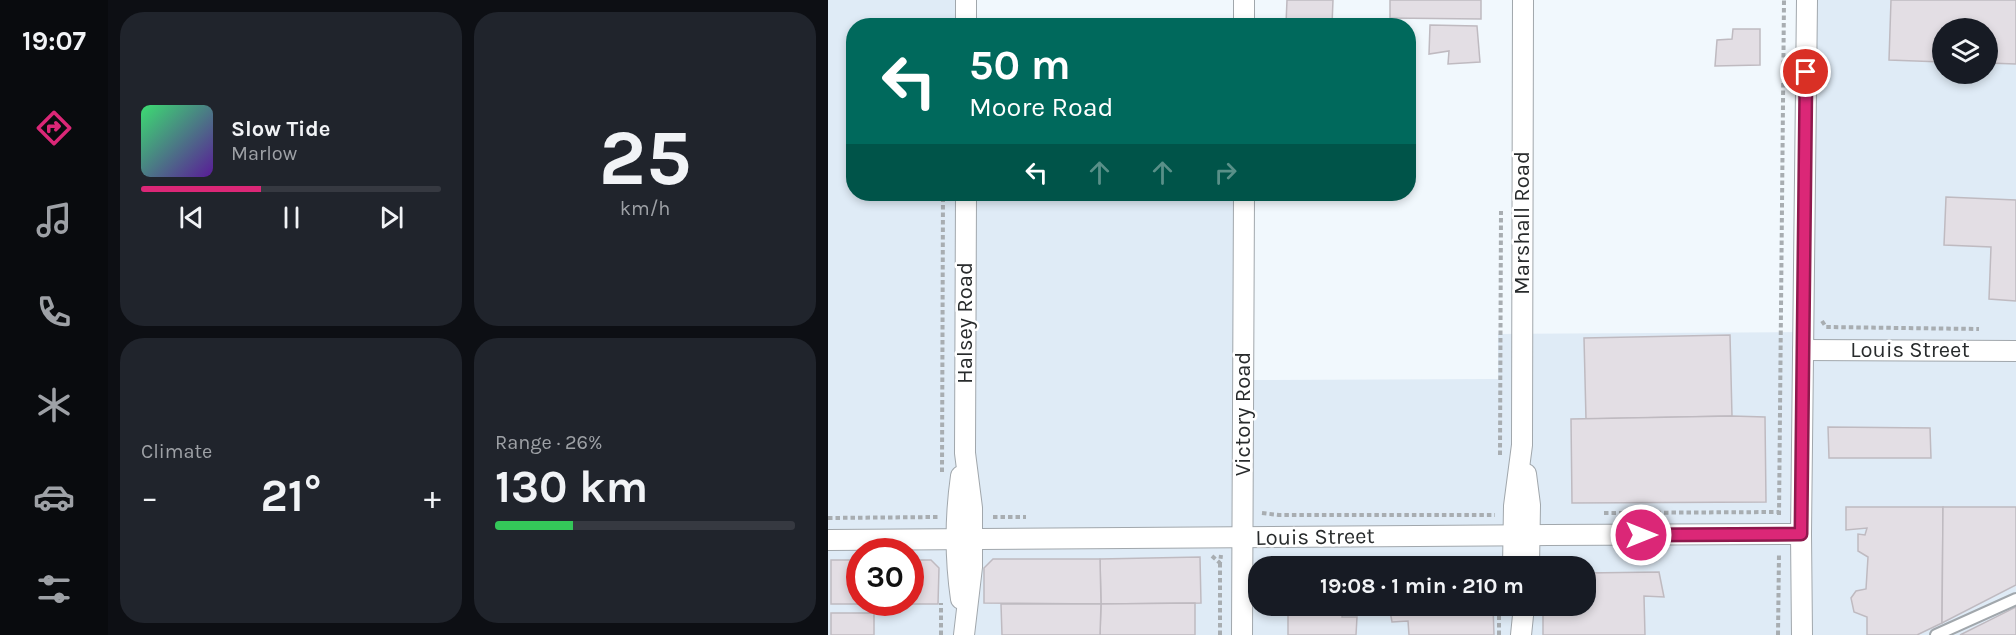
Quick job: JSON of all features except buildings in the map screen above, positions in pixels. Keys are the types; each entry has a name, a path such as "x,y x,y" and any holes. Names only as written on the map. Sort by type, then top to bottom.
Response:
{"street":[{"path":"966,0 966,18"},
{"path":"1244,0 1244,18"},
{"name":"Marshall Road","path":"1523,0 1522,445 1514,506 1527,556"},
{"path":"1802,635 1807,0"},
{"name":"Halsey Road","path":"964,629 956,567 957,508 965,453 966,201"},
{"name":"Victory Road","path":"1242,635 1244,201"},
{"name":"Louis Street","path":"1803,350 2016,351"},
{"name":"Louis Street","path":"828,540 1801,534"},
{"name":"Marshall Road","path":"1516,556 1522,535"},
{"path":"1519,616 1521,634"},
{"path":"1521,634 1523,616"}],"lane":[{"path":"1936,635 2016,599"}],"path":[{"path":"1778,635 1784,0"},
{"path":"942,478 944,201"},
{"path":"1499,463 1501,202"},
{"path":"1820,318 1826,327 1980,329"},
{"path":"1595,513 1779,512"},
{"path":"828,518 942,517 957,539"},
{"path":"1220,563 1220,635"},
{"path":"941,601 941,635"},
{"path":"1499,616 1499,635"}],"shaded area":[{"path":"828,0 966,0 966,18 846,18 846,201 1244,201 1244,380 1498,379 1498,334 1803,332 1807,0 2016,0 2016,635 828,635"}],"route":[{"path":"1641,535 1801,534 1806,72"}]}
